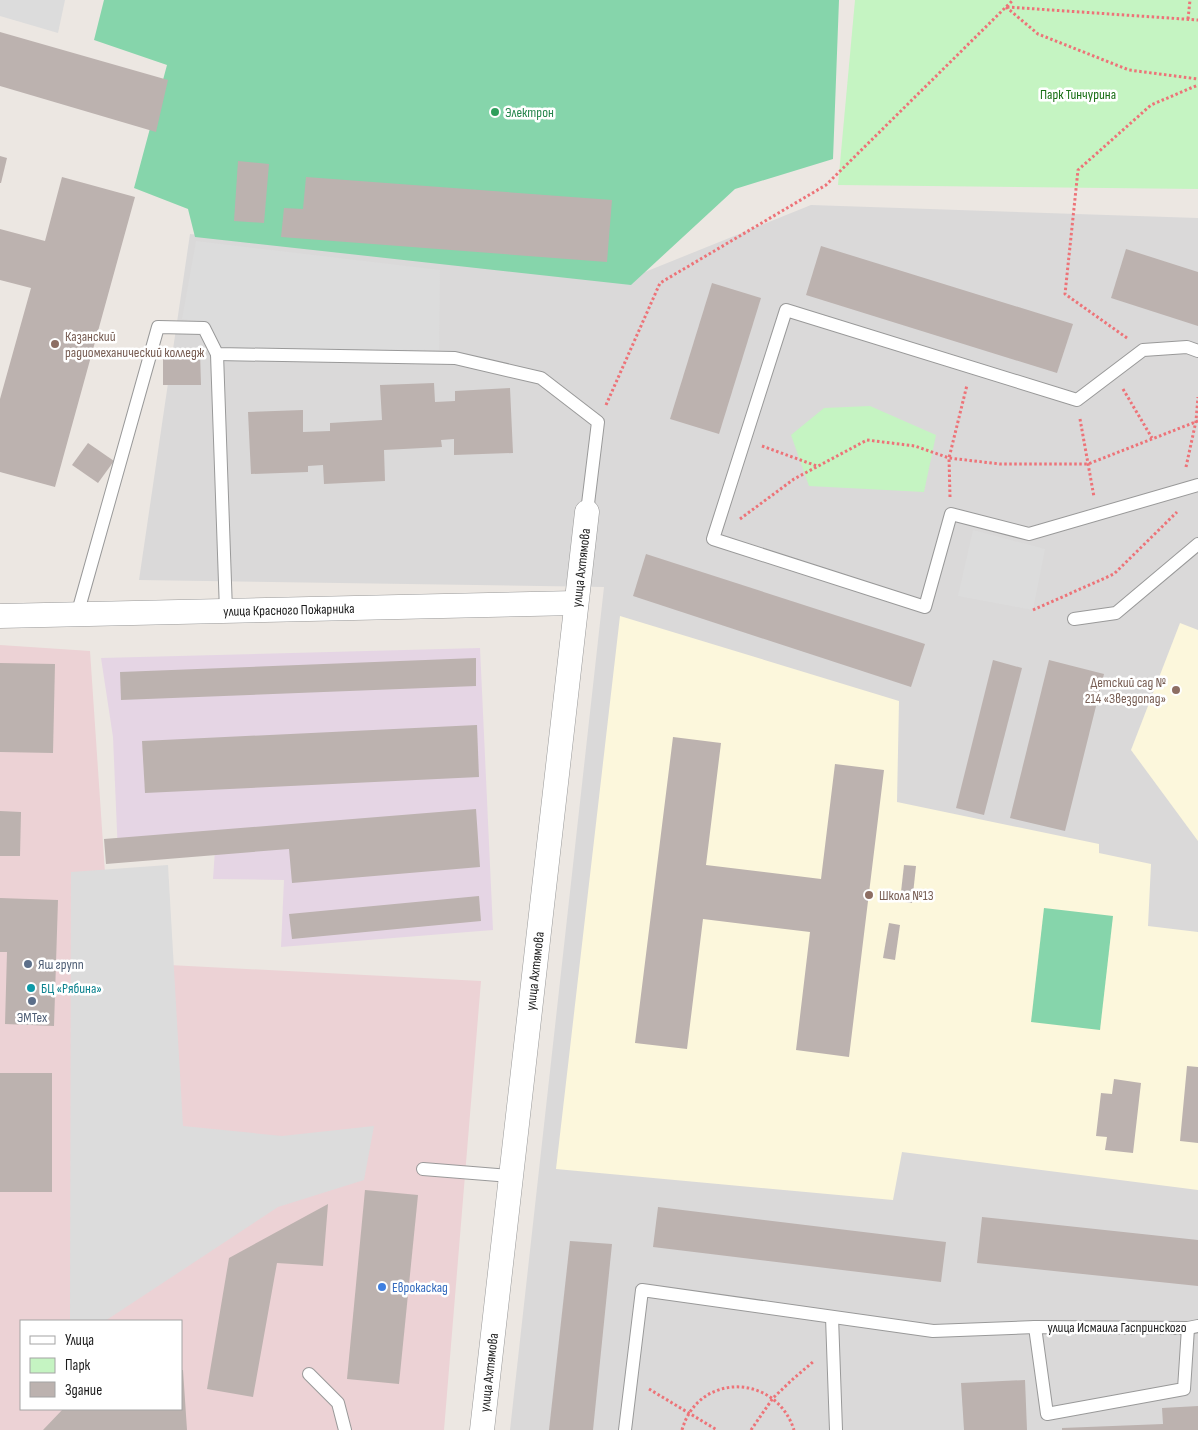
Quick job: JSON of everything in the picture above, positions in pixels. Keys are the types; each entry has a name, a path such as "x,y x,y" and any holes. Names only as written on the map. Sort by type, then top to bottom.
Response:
{"street":[{"name":"улица Ахтямова","path":"482,1430 587,512"},
{"name":"улица Красного Пожарника","path":"0,616 576,603"}],"lane":[{"path":"1198,351 1187,347 1143,350 1077,400 786,310 713,539 925,607 951,514 1029,534 1198,485"},
{"path":"76,615 158,327 204,328 217,354 226,611"},
{"path":"217,354 455,358 541,378 598,422 587,512"},
{"path":"1074,620 1116,613 1198,544"},
{"path":"423,1169 511,1176"},
{"name":"улица Исмаила Гаспринского","path":"631,1378 642,1290 932,1331 1035,1327 1193,1327"},
{"path":"832,1317 836,1430"},
{"path":"1035,1327 1047,1414 1184,1389 1193,1327"},
{"path":"309,1374 338,1403 345,1430"},
{"path":"625,1430 631,1378"}],"path":[{"path":"598,422 660,283 826,185 1013,0"},
{"path":"1188,19 1190,0"},
{"path":"1006,7 1198,20"},
{"path":"1006,7 1038,34 1129,70 1198,79"},
{"path":"1143,350 1065,294 1078,170 1151,105 1198,85"},
{"path":"951,514 949,458 971,367"},
{"path":"1113,372 1152,438"},
{"path":"1033,610 1114,574 1179,510 1197,421 1198,398"},
{"path":"1077,400 1097,514"},
{"path":"713,539 794,479 867,440 915,446 949,458 1000,464 1088,464 1197,421"},
{"path":"744,440 818,466"},
{"path":"751,1430 773,1398 815,1360 833,1352"},
{"path":"631,1378 717,1430"},
{"path":"682,1430 689,1413 700,1401 713,1392 728,1387 744,1387 759,1390 773,1398 786,1412 794,1430"}],"shaded area":[{"path":"0,0 65,0 58,33 0,16"},
{"path":"811,205 1198,218 1198,1430 510,1430 604,587 139,580 190,234 635,276"},
{"path":"196,241 440,270 439,350 222,349 208,323 182,319"},
{"path":"973,530 1045,549 1033,610 958,596"},
{"name":"Школа №13","path":"620,616 899,701 897,802 1099,844 1099,853 1151,864 1148,926 1198,932 1198,1190 902,1152 893,1200 556,1169"},
{"name":"Детский сад № 214 «Звездопад»","path":"1180,623 1198,630 1198,841 1131,750"},
{"path":"0,645 90,651 111,962 481,981 444,1430 0,1430"},
{"path":"480,648 493,930 281,947 284,880 213,879 215,850 118,854 113,737 101,658"},
{"path":"168,865 183,1126 282,1136 374,1126 364,1180 278,1207 107,1320 70,1320 71,872"}],"green space":[{"name":"Электрон","path":"104,0 839,0 833,159 735,189 631,285 195,237 188,209 134,188 167,65 94,40"},
{"name":"Парк Тинчурина","path":"855,0 1198,0 1198,189 838,185"},
{"path":"870,406 936,435 924,492 809,486 791,435 824,408"},
{"path":"1044,908 1113,916 1100,1030 1031,1022"}],"building":[{"path":"0,32 168,80 156,132 0,86"},
{"path":"0,156 7,158 1,183 0,183"},
{"path":"238,161 269,164 264,223 234,221"},
{"name":"Казанский радиомеханический колледж","path":"62,177 135,197 55,487 0,472 0,399 31,288 0,280 0,229 45,241"},
{"path":"306,177 612,200 607,262 281,237 284,208 303,209"},
{"path":"821,246 1073,324 1057,373 806,295"},
{"path":"1126,249 1198,272 1198,326 1111,298"},
{"path":"712,283 761,298 719,434 670,419"},
{"path":"200,352 201,385 163,385 163,353"},
{"path":"434,383 435,402 455,401 455,391 510,388 513,453 454,455 454,439 441,440 442,447 384,450 385,481 324,484 323,465 308,466 308,472 251,474 248,412 303,410 303,432 330,431 330,423 382,420 380,385"},
{"path":"88,443 114,461 98,483 72,465"},
{"path":"646,554 925,644 911,687 633,596"},
{"path":"476,658 476,686 121,700 120,672"},
{"path":"993,660 1022,668 984,815 956,808"},
{"path":"1049,660 1104,674 1065,831 1010,818"},
{"path":"0,663 55,664 53,753 0,752"},
{"path":"477,725 479,777 145,793 142,741"},
{"path":"673,737 721,743 706,865 821,879 835,764 884,770 849,1057 796,1050 810,932 703,919 687,1049 635,1043"},
{"path":"476,809 480,867 292,883 289,849 106,864 104,839"},
{"path":"0,811 21,812 20,856 0,856"},
{"path":"904,865 916,866 912,903 900,901"},
{"path":"479,896 481,921 292,939 289,914"},
{"name":"БЦ «Рябина»","path":"0,898 58,900 54,1026 5,1024 7,952 0,952"},
{"path":"889,923 900,925 895,960 883,958"},
{"path":"1187,1066 1198,1067 1198,1143 1180,1141"},
{"path":"0,1073 52,1073 52,1192 0,1192"},
{"path":"1114,1079 1141,1083 1133,1153 1105,1150 1107,1137 1096,1136 1101,1093 1112,1094"},
{"name":"Еврокаскад","path":"365,1190 418,1195 399,1384 347,1379"},
{"path":"328,1204 323,1266 277,1263 253,1397 207,1389 229,1258"},
{"path":"658,1207 946,1242 941,1282 653,1247"},
{"path":"982,1217 1198,1240 1198,1286 977,1263"},
{"path":"570,1241 612,1244 593,1430 549,1430"},
{"path":"183,1370 187,1430 43,1430 62,1410 182,1410"},
{"path":"1025,1380 1027,1430 964,1430 961,1383"},
{"path":"1198,1406 1198,1430 1062,1430 1062,1428 1163,1424 1162,1408"}],"place":[{"name":"Электрон","path":"495,112"},
{"name":"Казанский радиомеханический колледж","path":"55,344"},
{"name":"Детский сад № 214 «Звездопад»","path":"1176,690"},
{"name":"Школа №13","path":"869,895"},
{"name":"Яш групп","path":"28,964"},
{"name":"БЦ «Рябина»","path":"31,988"},
{"name":"ЭМТех","path":"32,1001"},
{"name":"Еврокаскад","path":"382,1287"}]}
